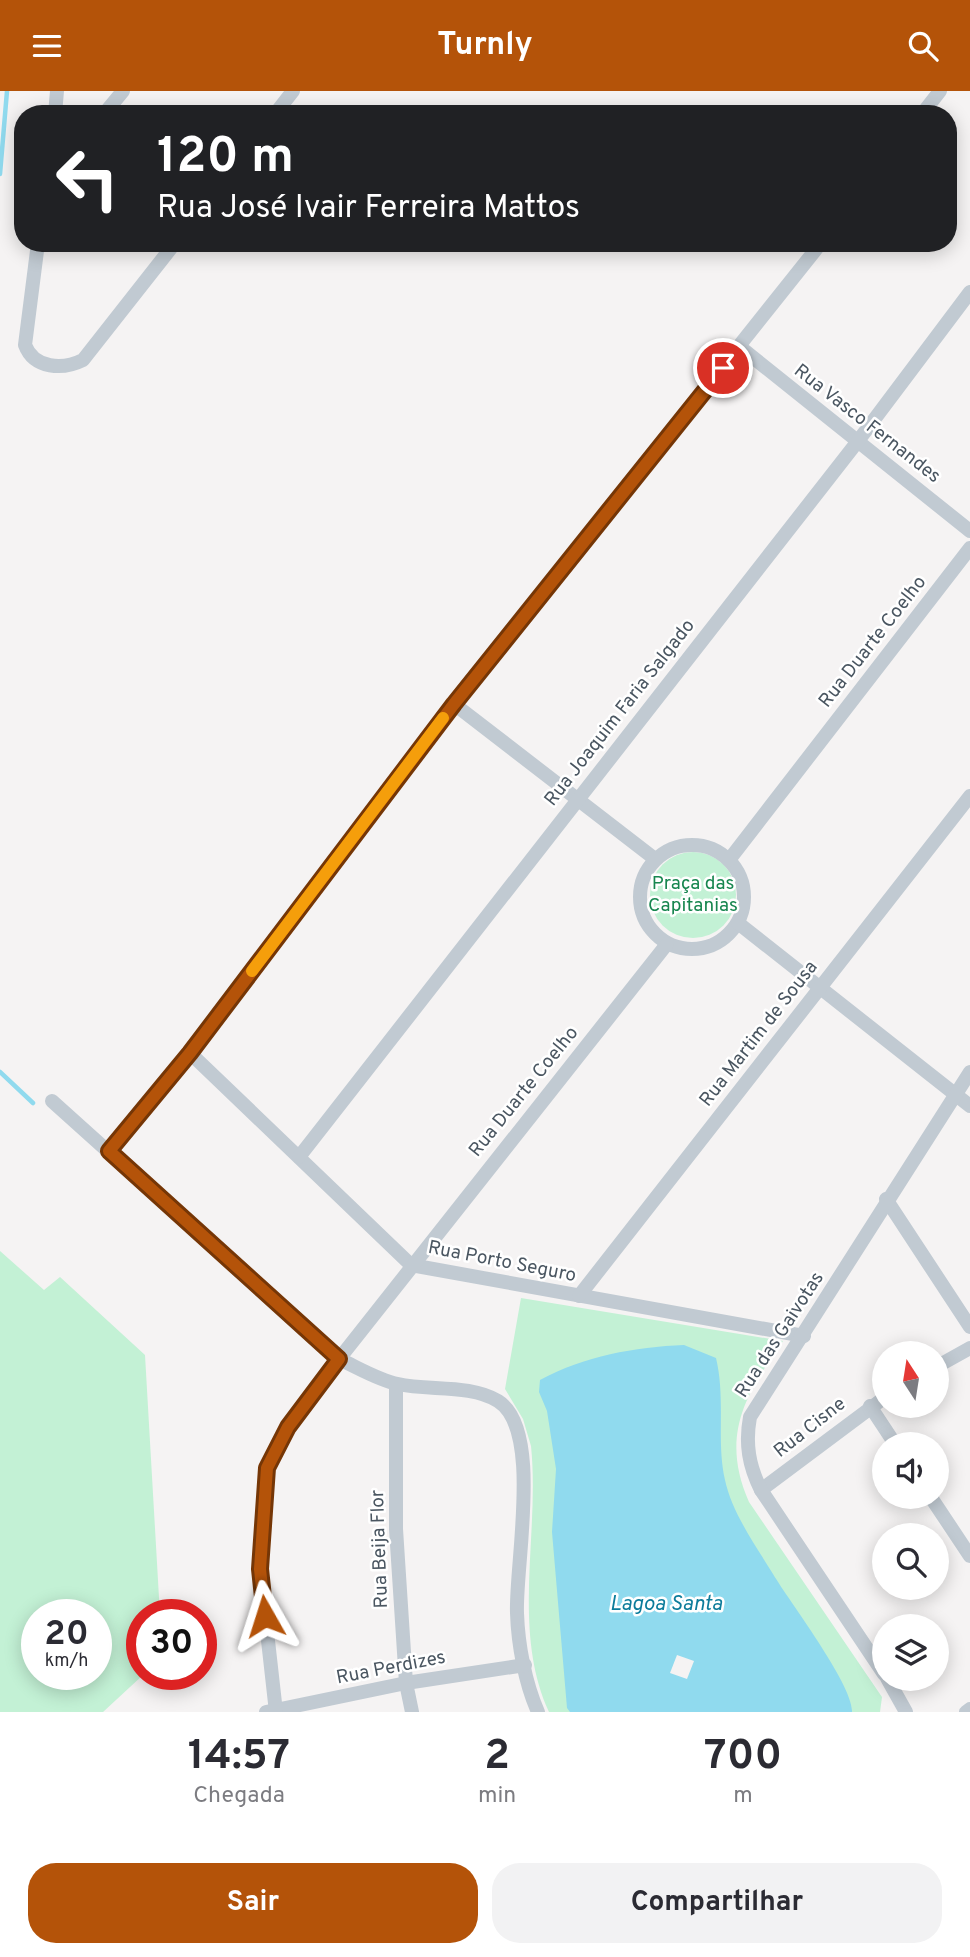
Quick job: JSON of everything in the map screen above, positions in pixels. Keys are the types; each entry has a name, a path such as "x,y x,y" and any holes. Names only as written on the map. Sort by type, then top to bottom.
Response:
{"street":[{"path":"111,105 123,91"},
{"path":"282,105 293,91"},
{"path":"929,105 940,91"},
{"path":"37,252 25,345 28,354 37,361 60,367 83,360 167,252"},
{"path":"109,1151 190,1053 454,704 814,252"},
{"name":"Rua Joaquim Faria Salgado","path":"299,1157 576,799 858,442 970,292"},
{"name":"Rua Vasco Fernandes","path":"740,347 970,531"},
{"name":"Rua Duarte Coelho","path":"729,859 970,548"},
{"path":"454,704 655,859"},
{"name":"Rua Martim de Sousa","path":"579,1296 970,796"},
{"path":"692,844 712,848 729,859 739,873 744,890 744,907 738,923 722,940 701,949 667,944 651,931 641,914 639,894 643,875 655,859 672,848 692,844"},
{"path":"738,923 818,989 970,1106"},
{"name":"Rua Duarte Coelho","path":"272,1711 260,1569 267,1468 288,1427 411,1265 667,944"},
{"name":"Rua Porto Seguro","path":"190,1053 411,1265 804,1336"},
{"name":"Rua das Gaivotas","path":"872,1656 761,1490 748,1453 750,1417 804,1336 886,1199 970,1072"},
{"path":"52,1101 339,1359 396,1384 477,1393 496,1400 512,1415 518,1430 522,1457 517,1614 525,1665 538,1712"},
{"path":"886,1199 970,1328"},
{"path":"949,1360 970,1348"},
{"name":"Rua Beija Flor","path":"396,1384 396,1529 406,1683 412,1712"},
{"path":"870,1406 887,1432"},
{"name":"Rua Cisne","path":"761,1490 870,1406"},
{"path":"939,1509 970,1556"},
{"name":"Rua Perdizes","path":"272,1711 406,1683 525,1665"},
{"path":"892,1712 896,1692"},
{"path":"896,1692 906,1712"}],"green space":[{"name":"Praça das Capitanias","path":"693,852 710,855 724,864 733,878 736,895 733,912 724,926 710,935 693,938 676,935 662,926 653,912 650,895 653,878 662,864 676,855"},
{"path":"0,1251 44,1290 60,1277 145,1355 159,1599 126,1599 127,1690 103,1712 0,1712"},
{"name":"Lagoa Santa","path":"521,1298 783,1341 748,1398 741,1417 737,1457 741,1478 749,1502 872,1682 872,1691 878,1691 882,1697 880,1712 549,1712 531,1648 531,1446 523,1419 505,1389"}],"water":[{"name":"Lagoa Santa","path":"684,1345 716,1358 720,1389 722,1465 728,1492 745,1529 843,1683 852,1712 570,1712 567,1708 552,1532 556,1469 547,1411 539,1392 540,1380 574,1365 610,1354"}],"pier":[{"path":"677,1655 694,1661 687,1679 670,1673"}],"waterway":[{"path":"0,174 7,91"},
{"path":"0,1072 33,1103"}],"slow traffic":[{"path":"252,971 443,718"}],"route":[{"path":"265,1616 260,1569 267,1468 288,1427 339,1359 109,1151 190,1053 454,704 723,368"}]}
